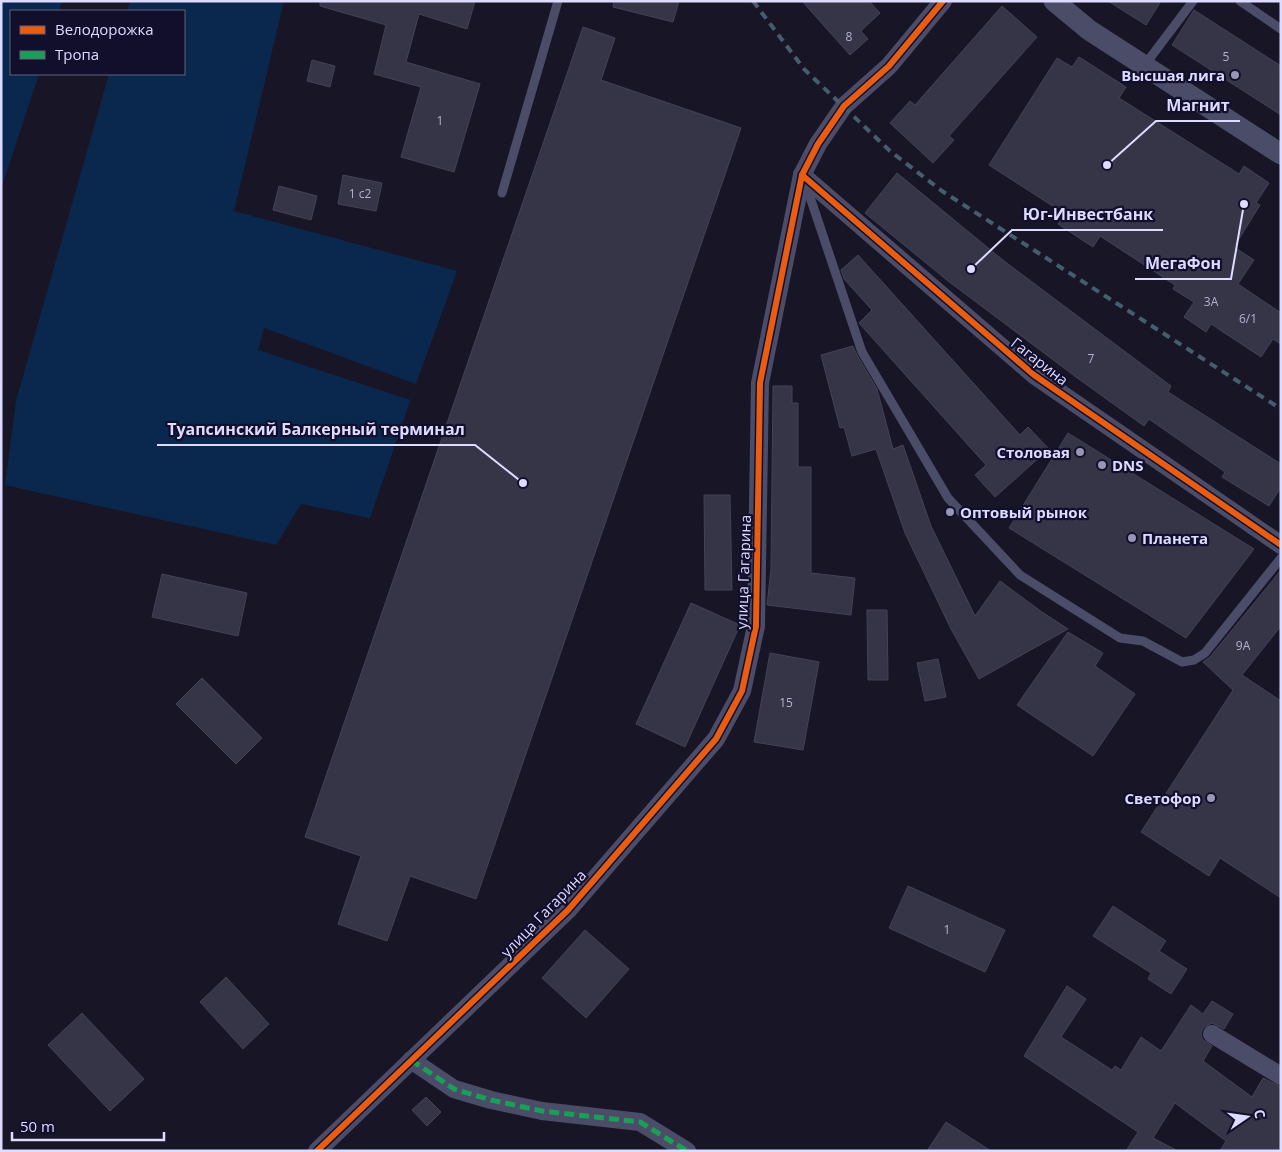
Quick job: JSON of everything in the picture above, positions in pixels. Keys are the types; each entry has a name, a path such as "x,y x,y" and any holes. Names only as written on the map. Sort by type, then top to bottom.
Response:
{"street":[{"name":"улица Гагарина","path":"317,1151 568,910 716,739 742,691 756,626 760,383 802,175 818,144 844,106 889,66 943,1"},
{"path":"1054,1 1088,30 1281,154"},
{"name":"Гагарина","path":"802,175 1034,375 1281,545"},
{"path":"1212,1034 1281,1076"},
{"path":"411,1060 454,1089 490,1100 542,1111 640,1122 687,1151"}],"lane":[{"path":"502,193 558,1"},
{"path":"1144,66 1193,1"},
{"path":"1240,1 1281,29"},
{"path":"802,175 862,352 948,498 1020,575 1120,638 1143,641 1182,662 1194,660 1205,653 1281,558"}],"water":[{"path":"1,1 284,1 234,211 457,271 370,518 301,504 276,545 5,485 16,401 1,391"}],"pier":[{"path":"62,1 130,1 127,10 59,10"},
{"path":"39,75 109,75 16,401 1,391 1,189"},
{"path":"264,328 416,384 410,400 258,350"}],"building":[{"path":"320,1 475,1 467,29 419,14 406,62 480,84 454,172 401,157 421,87 374,74 386,25 320,6"},
{"path":"614,1 679,1 673,22 613,7"},
{"path":"802,1 869,1 880,13 861,31 868,39 850,55"},
{"path":"1108,1 1161,1 1146,25"},
{"path":"1002,6 1037,37 949,136 954,140 933,163 890,123 910,101 915,105"},
{"path":"1194,10 1281,66 1281,115 1172,45"},
{"path":"583,27 615,38 601,80 741,128 476,899 410,876 387,941 338,924 361,856 305,837"},
{"path":"1079,57 1126,87 1119,98 1239,174 1244,166 1269,183 1256,203 1260,205 1234,247 1254,260 1238,284 1281,313 1281,344 1273,339 1261,357 1211,324 1206,332 1184,317 1194,302 1173,289 1175,285 1100,236 1093,247 1058,224 1065,214 989,165 1057,58 1072,67"},
{"path":"312,60 335,66 330,87 307,81"},
{"path":"897,173 1004,261 1171,386 1168,392 1281,464 1281,487 1269,506 1222,477 1225,472 1149,419 1144,426 1076,377 948,281 865,213"},
{"path":"343,175 382,183 376,211 338,204"},
{"path":"279,186 317,196 311,220 273,210"},
{"path":"858,255 1020,435 1028,427 1049,449 995,497 975,475 986,465 859,323 872,310 844,279 841,270"},
{"path":"853,346 877,389 893,449 903,445 931,526 975,616 1000,581 1068,629 979,679 951,629 905,533 876,449 852,456 844,427 840,428 821,355"},
{"path":"773,386 792,386 792,403 798,403 798,467 811,467 811,573 855,578 851,615 767,605 771,569"},
{"name":"Планета","path":"1068,433 1254,549 1186,638 1009,528"},
{"path":"704,495 730,495 732,590 705,590"},
{"name":"Светофор","path":"1281,570 1281,626 1242,675 1281,701 1281,898 1220,858 1209,876 1141,832 1233,690 1203,662 1210,657"},
{"path":"162,574 247,593 238,636 152,617"},
{"path":"691,603 740,625 685,747 636,724"},
{"path":"867,610 887,610 888,680 868,680"},
{"path":"1068,632 1103,653 1095,666 1135,694 1093,756 1017,705"},
{"path":"770,653 819,662 803,750 754,742"},
{"path":"938,659 946,697 925,701 917,663"},
{"path":"202,678 262,738 236,764 176,704"},
{"path":"908,886 1005,930 985,972 889,928"},
{"path":"1113,906 1166,941 1159,951 1187,969 1171,994 1148,979 1151,973 1093,936"},
{"path":"585,930 629,969 586,1018 542,978"},
{"path":"226,977 269,1024 243,1049 200,1002"},
{"path":"1067,986 1086,999 1061,1037 1112,1070 1115,1066 1121,1070 1141,1037 1161,1051 1191,1005 1203,1014 1212,1001 1233,1014 1224,1029 1212,1023 1203,1028 1201,1033 1202,1039 1212,1046 1203,1061 1252,1097 1263,1078 1281,1087 1281,1151 1220,1151 1226,1141 1175,1103 1153,1138 1178,1151 1126,1151 1138,1132 1024,1056"},
{"path":"82,1013 144,1079 110,1111 48,1045"},
{"path":"426,1097 441,1112 427,1126 412,1110"},
{"path":"946,1122 991,1151 927,1151"}],"railway":[{"path":"753,1 804,69 890,151 942,191 1281,409"}],"marked path":[{"path":"411,1060 454,1089 491,1100 542,1111 640,1122 687,1151"}],"cycle path":[{"path":"317,1151 568,910 716,739 742,691 756,626 760,383 802,175 818,144 844,106 889,66 943,1"},
{"path":"802,175 1034,375 1281,545"}],"place":[{"name":"Высшая лига","path":"1235,75"},
{"name":"Магнит","path":"1107,165"},
{"name":"МегаФон","path":"1244,204"},
{"name":"Юг-Инвестбанк","path":"971,269"},
{"name":"Столовая","path":"1080,452"},
{"name":"DNS","path":"1102,465"},
{"name":"Туапсинский Балкерный терминал","path":"523,483"},
{"name":"Оптовый рынок","path":"950,512"},
{"name":"Планета","path":"1132,538"},
{"name":"Светофор","path":"1211,798"}]}
